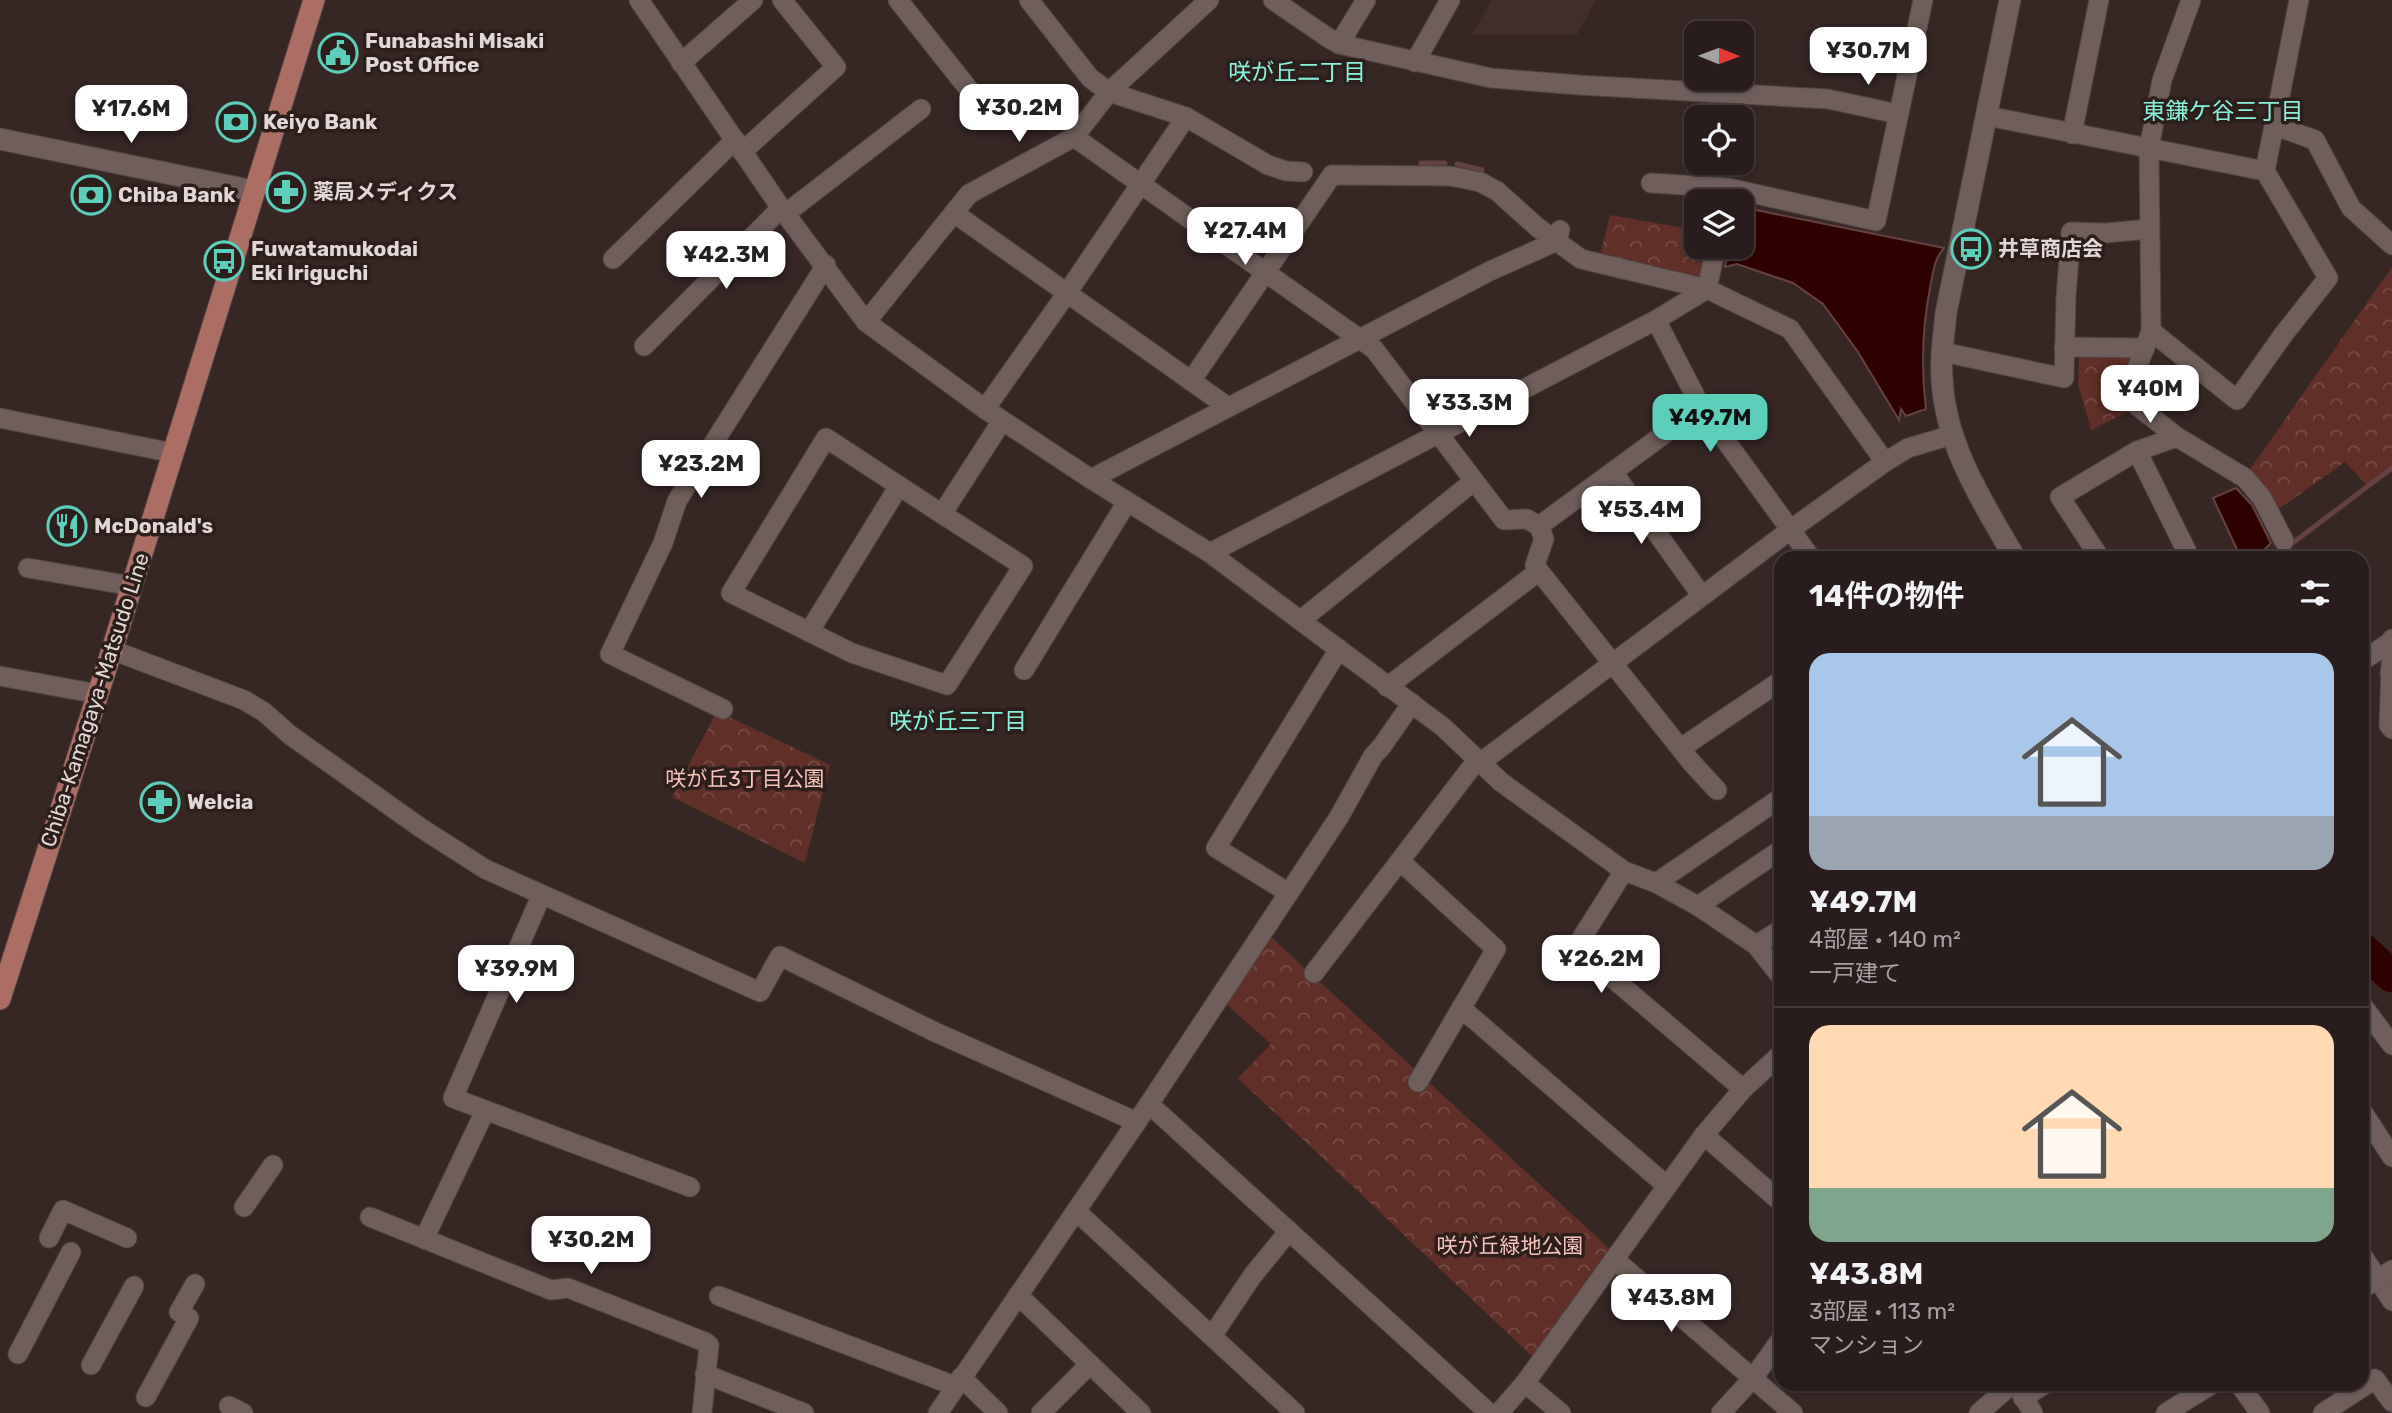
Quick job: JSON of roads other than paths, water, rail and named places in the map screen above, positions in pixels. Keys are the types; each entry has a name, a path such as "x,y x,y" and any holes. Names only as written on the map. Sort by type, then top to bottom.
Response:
{"main road":[{"name":"Chiba-Kamagaya-Matsudo Line","path":"0,999 5,967 98,694 314,0"}],"street":[{"path":"639,0 783,211 866,322 1002,421 1210,552 1443,727 1501,782 1624,871 1656,883 1699,906 1756,945 1774,968"},
{"path":"681,63 753,0"},
{"path":"613,259 738,146 836,68 782,0"},
{"path":"898,0 986,111"},
{"path":"1029,0 1090,78 1109,92 1186,117 1268,165 1286,171 1303,172"},
{"path":"1273,0 1339,44 1491,78 1828,99 1898,114"},
{"path":"1339,44 1366,0"},
{"path":"1415,62 1450,0"},
{"path":"1754,200 1876,221 1923,0"},
{"path":"2010,0 1960,240 1947,313 1942,380 1952,435 1972,483 2011,551"},
{"path":"2072,134 2099,0"},
{"path":"2191,0 2162,80 2149,149 2148,340 2126,397 2177,437 2245,478 2262,498 2284,541"},
{"path":"2064,347 2148,340 2238,400 2283,335 2328,278 2265,171 2299,0"},
{"path":"866,322 970,194 1074,137 1109,92 1198,3"},
{"path":"644,346 783,211 920,109"},
{"path":"1987,116 2265,171"},
{"path":"985,409 1186,117"},
{"path":"2276,126 2315,140 2351,208 2392,245"},
{"path":"1074,137 1374,349 1504,520 1527,519 1539,526 1544,533 1535,565 1539,571 1717,790"},
{"path":"0,139 254,191"},
{"path":"1191,381 1332,175 1450,176 1480,182 1506,197 1537,226 1558,236 1581,259 1709,281 1790,329 1896,455"},
{"path":"1651,183 1689,189"},
{"path":"954,213 1228,407"},
{"path":"1942,355 1952,354 2064,378 2071,232 2106,233 2149,229"},
{"path":"1091,479 1558,236"},
{"path":"1210,552 1656,320 1709,281 1714,259"},
{"path":"723,709 610,654 663,542 677,501 825,265"},
{"path":"1656,320 1701,407 1806,551"},
{"path":"1539,526 1701,407"},
{"path":"0,418 173,453"},
{"path":"942,514 1002,421"},
{"path":"1314,973 1478,762 1790,530 1896,455 1952,435"},
{"path":"2095,551 2060,496 2137,452 2177,437"},
{"path":"826,438 899,486 1023,566 947,685 852,653 731,593 826,438"},
{"path":"2137,452 2186,551"},
{"path":"1613,472 1702,596"},
{"path":"1301,620 1474,481"},
{"path":"809,632 899,486"},
{"path":"1024,670 1127,502"},
{"path":"28,568 132,586"},
{"path":"1387,687 1539,571"},
{"path":"2369,655 2392,640"},
{"path":"2392,640 2389,724 2392,729"},
{"path":"1289,893 1216,848 1339,649"},
{"path":"112,650 244,700 421,828 485,869 541,896 760,992 780,956 935,1032 1137,1122"},
{"path":"0,676 98,694"},
{"path":"1681,748 1774,685"},
{"path":"938,1413 1137,1122 1339,817 1373,756 1412,703"},
{"path":"1656,883 1774,802"},
{"path":"1699,906 1774,854"},
{"path":"1400,861 1496,949 1418,1082"},
{"path":"1624,871 1576,947 1743,1088"},
{"path":"541,896 453,1098 691,1187"},
{"path":"1756,945 1774,934"},
{"path":"1461,1008 1667,1186"},
{"path":"2369,1014 2392,1045"},
{"path":"1499,1413 1525,1383 1704,1135 1743,1088 1774,1060"},
{"path":"1149,1104 1489,1413"},
{"path":"424,1239 485,1111"},
{"path":"2369,1122 2392,1157"},
{"path":"1704,1135 1774,1196"},
{"path":"244,1207 273,1165"},
{"path":"49,1238 63,1210 127,1238"},
{"path":"1076,1211 1295,1413"},
{"path":"370,1217 551,1290 568,1288 705,1342 709,1345 702,1413"},
{"path":"1212,1336 1253,1275 1289,1231"},
{"path":"18,1354 71,1252"},
{"path":"1614,1259 1793,1413"},
{"path":"2377,1279 2392,1301"},
{"path":"146,1396 184,1315 195,1284"},
{"path":"91,1365 134,1286"},
{"path":"719,1296 958,1382 998,1413"},
{"path":"1018,1296 1141,1413"},
{"path":"1721,1413 1754,1378 1774,1349"},
{"path":"1041,1413 1090,1364"},
{"path":"705,1374 804,1413"},
{"path":"2369,1382 2375,1378 2392,1402"},
{"path":"1525,1383 1561,1413"},
{"path":"2166,1413 2201,1391"},
{"path":"2244,1391 2260,1413"},
{"path":"2323,1413 2356,1391"},
{"path":"1979,1413 2021,1395"}],"waterway":[{"path":"1421,163 1445,163"},
{"path":"1457,164 1482,170"},
{"path":"2294,542 2392,468"},
{"path":"2369,955 2392,976"}],"place":[{"name":"Funabashi Misaki Post Office","path":"338,53"},
{"name":"Keiyo Bank","path":"236,122"},
{"name":"薬局メディクス","path":"286,192"},
{"name":"Chiba Bank","path":"91,195"},
{"name":"井草商店会","path":"1971,249"},
{"name":"Fuwatamukodai Eki Iriguchi","path":"224,261"},
{"name":"McDonald's","path":"67,526"},
{"name":"Welcia","path":"160,802"}],"district":[{"name":"咲が丘二丁目","path":"1297,72"},
{"name":"東鎌ケ谷三丁目","path":"2223,111"},
{"name":"咲が丘三丁目","path":"958,721"}],"park label":[{"name":"咲が丘3丁目公園","path":"745,779"},
{"name":"咲が丘緑地公園","path":"1510,1246"}]}
